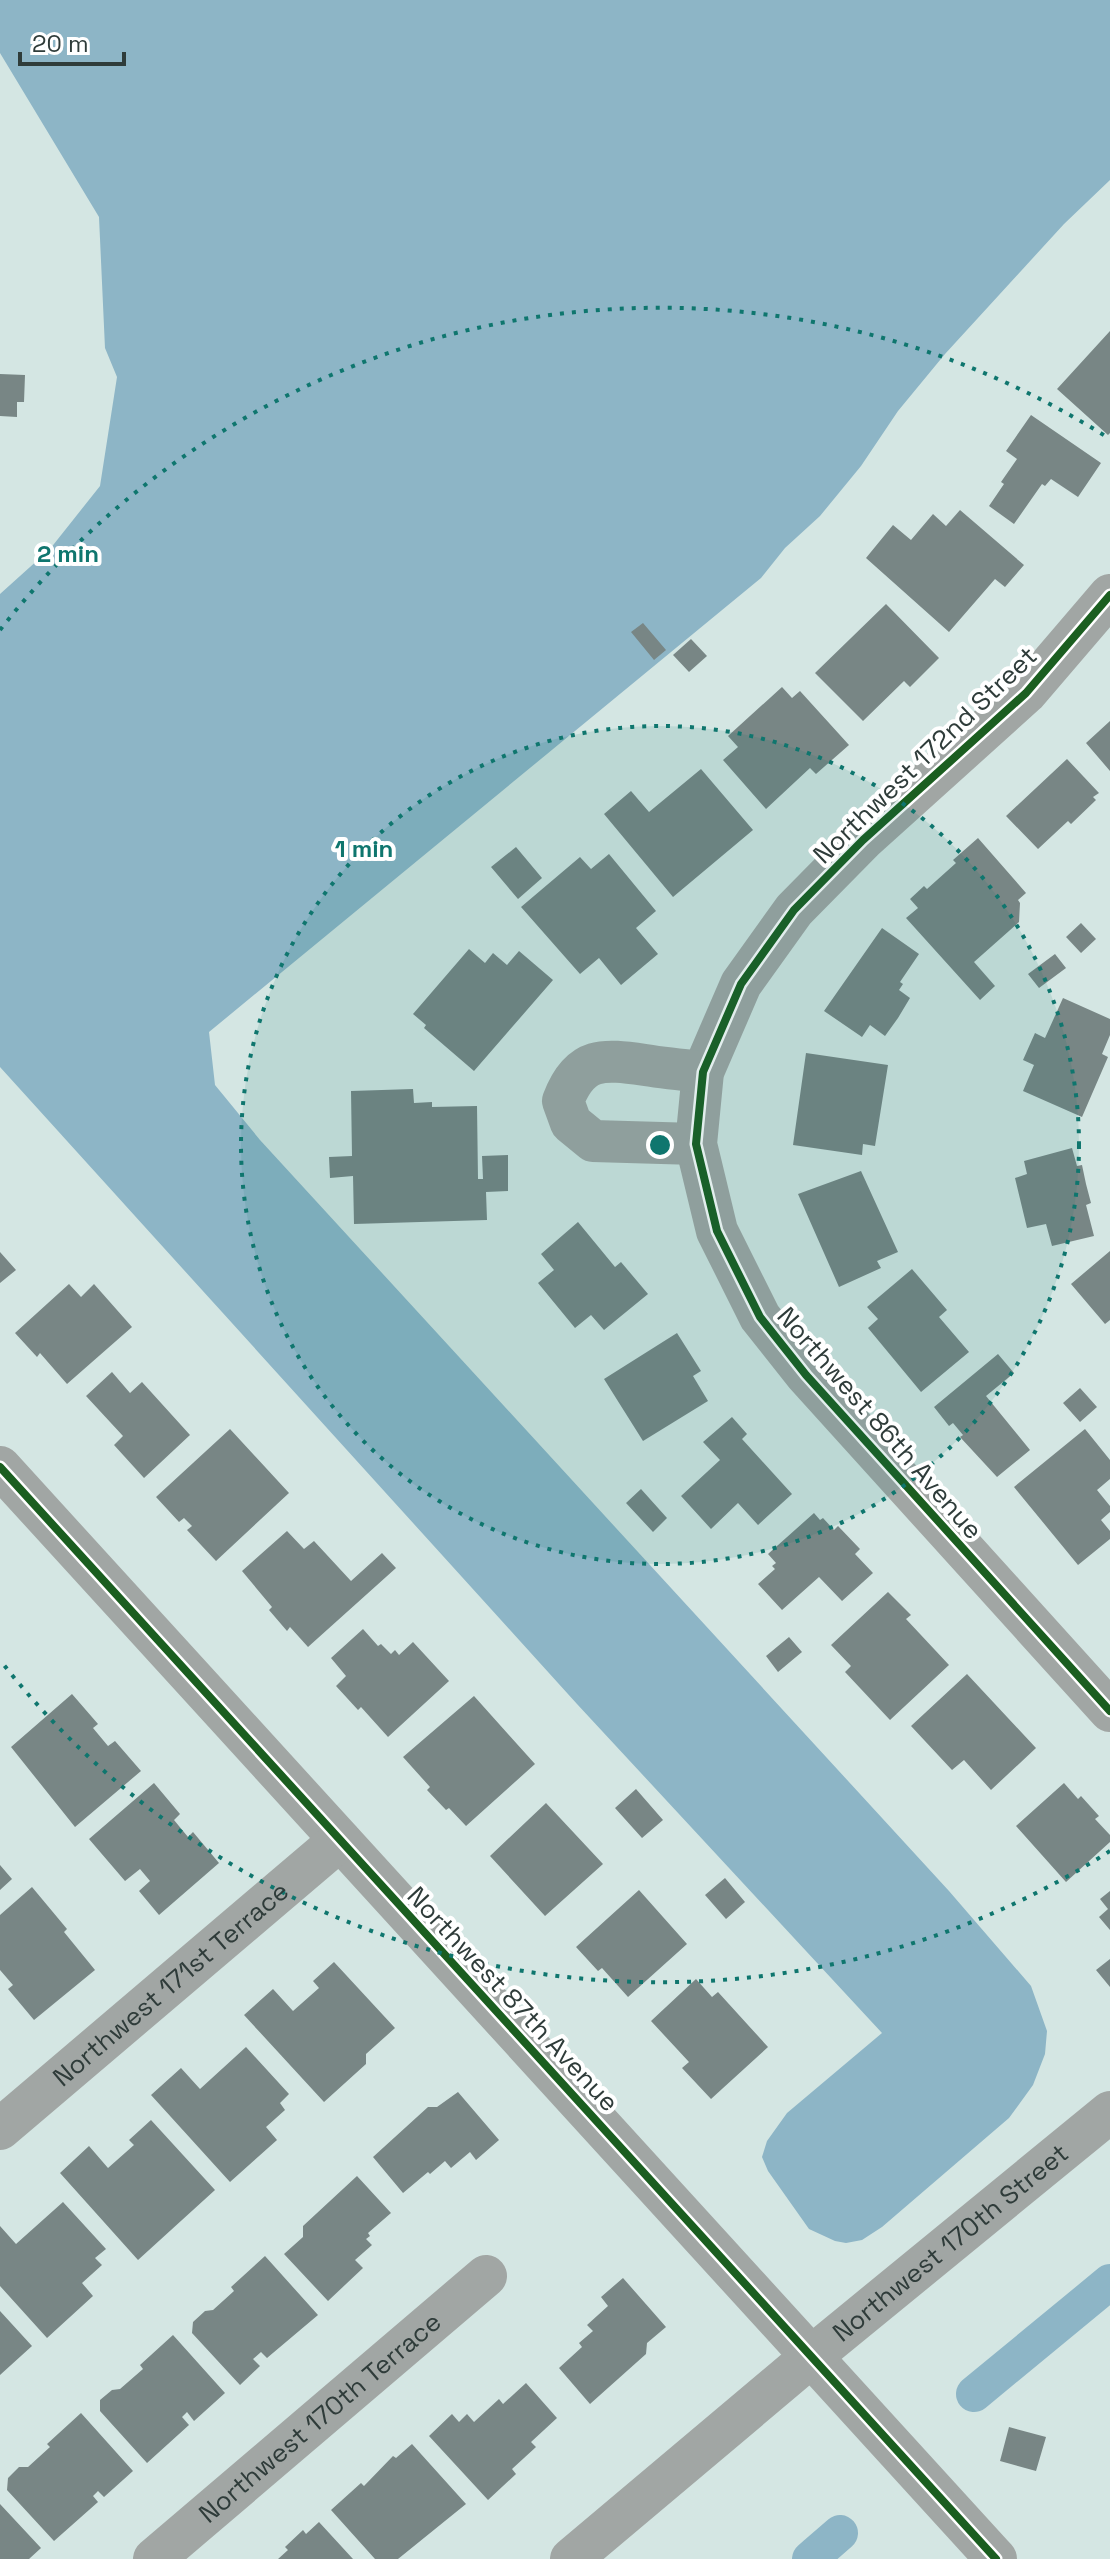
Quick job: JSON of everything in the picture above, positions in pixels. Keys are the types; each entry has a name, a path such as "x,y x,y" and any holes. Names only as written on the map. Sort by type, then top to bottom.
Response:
{"street":[{"name":"Northwest 172nd Street","path":"703,1072 741,984 794,910 863,840 1026,693 1110,595"},
{"path":"696,1144 593,1141 571,1123 563,1101 569,1085 580,1071 596,1062 615,1061 703,1072"},
{"name":"Northwest 86th Avenue","path":"703,1072 696,1144 717,1231 760,1317 806,1375 1110,1711"},
{"name":"Northwest 87th Avenue","path":"0,1467 996,2559"},
{"name":"Northwest 171st Terrace","path":"3,2119 340,1840"},
{"name":"Northwest 170th Street","path":"571,2559 812,2356 1110,2112"},
{"name":"Northwest 170th Terrace","path":"154,2559 486,2276"}],"water":[{"path":"0,0 1110,0 1110,180 1064,224 945,354 820,516 785,548 761,578 209,1032 215,1085 260,1140 949,1891 1031,1986 1047,2031 1045,2054 1033,2085 1009,2118 882,2227 862,2240 846,2243 835,2241 809,2229 768,2171 762,2157 767,2141 787,2113 882,2033 577,1704 0,1067 0,594 50,549 100,486 117,377 105,348 99,217 0,53"}],"building":[{"path":"1110,331 1110,433 1108,435 1057,389"},
{"path":"0,374 25,375 24,402 17,402 17,417 0,416"},
{"path":"1031,415 1101,463 1078,497 1051,479 1045,486 1042,484 1014,524 989,506 1017,459 1006,451"},
{"path":"960,510 1024,565 1005,587 995,579 949,632 866,558 893,525 911,540 933,514 946,526"},
{"path":"886,604 939,658 910,687 904,681 863,721 815,673"},
{"path":"643,623 666,650 654,660 631,632"},
{"path":"691,639 707,656 689,672 673,655"},
{"path":"782,687 792,698 800,691 849,745 816,774 810,768 766,809 723,760 738,747 728,736"},
{"path":"1110,721 1110,771 1086,743"},
{"path":"1067,759 1099,793 1093,797 1096,800 1071,824 1068,821 1038,849 1006,816"},
{"path":"701,769 753,830 673,897 604,814 631,791 649,812"},
{"path":"978,838 1026,893 1018,900 1019,922 974,962 995,986 980,1000 906,918 918,908 910,899 924,886 927,889 956,863 953,860"},
{"path":"516,847 542,878 518,899 491,867"},
{"path":"609,854 656,911 636,928 658,954 621,985 599,958 580,974 521,907 580,857 591,869"},
{"path":"1081,923 1096,939 1081,953 1066,937"},
{"path":"882,928 919,954 900,982 903,984 899,990 910,998 898,1018 885,1036 870,1025 862,1037 824,1011"},
{"path":"469,949 485,963 493,953 507,965 519,951 553,980 474,1071 424,1028 426,1025 413,1014"},
{"path":"1055,954 1066,968 1039,988 1028,974"},
{"path":"1063,998 1110,1019 1110,1035 1102,1054 1108,1057 1082,1117 1023,1091 1034,1065 1023,1060 1035,1033 1045,1038"},
{"path":"806,1053 888,1065 875,1146 863,1144 862,1155 793,1145"},
{"path":"413,1089 414,1103 432,1102 432,1107 477,1106 478,1179 483,1179 482,1156 508,1155 508,1191 486,1192 487,1220 354,1224 353,1176 330,1178 329,1157 352,1156 351,1091"},
{"path":"1072,1148 1077,1166 1082,1165 1091,1203 1086,1205 1094,1236 1052,1246 1046,1224 1027,1228 1015,1178 1027,1174 1024,1161"},
{"path":"861,1171 898,1252 877,1261 881,1268 839,1287 798,1194"},
{"path":"578,1222 615,1267 621,1262 648,1294 604,1330 591,1315 575,1328 538,1283 554,1270 541,1254"},
{"path":"1110,1251 1110,1320 1105,1324 1071,1284"},
{"path":"0,1252 16,1270 0,1283"},
{"path":"912,1269 947,1310 939,1317 969,1352 921,1392 868,1328 878,1319 867,1307"},
{"path":"69,1284 81,1297 94,1284 132,1327 67,1384 40,1353 37,1357 15,1333"},
{"path":"677,1333 701,1371 693,1376 708,1401 643,1441 604,1379"},
{"path":"998,1354 1014,1373 986,1396 1030,1450 997,1477 960,1437 963,1435 953,1423 949,1426 934,1407"},
{"path":"112,1372 130,1393 142,1382 190,1435 144,1478 114,1445 123,1436 86,1396"},
{"path":"1080,1388 1097,1407 1080,1422 1063,1403"},
{"path":"732,1417 747,1434 742,1439 792,1494 758,1525 738,1503 711,1529 681,1496 720,1460 703,1442"},
{"path":"230,1429 289,1493 216,1561 187,1530 192,1526 184,1518 179,1522 156,1497"},
{"path":"1085,1429 1110,1460 1110,1479 1097,1490 1110,1506 1110,1512 1101,1520 1110,1531 1110,1539 1078,1565 1014,1487"},
{"path":"641,1489 667,1518 653,1532 626,1503"},
{"path":"814,1513 834,1530 838,1526 860,1549 855,1554 873,1573 842,1601 819,1577 782,1610 758,1584 775,1569 772,1566 776,1563 768,1554"},
{"path":"287,1531 304,1549 314,1541 351,1581 382,1553 396,1568 308,1647 290,1627 287,1631 242,1571"},
{"path":"888,1592 911,1615 906,1619 949,1665 890,1720 845,1672 851,1666 831,1645"},
{"path":"363,1629 378,1646 381,1644 391,1654 395,1650 399,1655 413,1642 449,1681 388,1737 361,1707 358,1710 336,1686 346,1676 331,1658"},
{"path":"789,1637 802,1652 778,1672 766,1656"},
{"path":"967,1674 1036,1748 991,1790 964,1760 952,1770 911,1726"},
{"path":"72,1694 98,1724 93,1728 108,1746 115,1741 141,1771 75,1827 11,1747"},
{"path":"474,1696 535,1764 466,1826 427,1790 430,1787 403,1757"},
{"path":"154,1783 180,1814 174,1820 188,1837 193,1832 219,1863 159,1915 139,1891 150,1881 140,1869 125,1881 89,1839"},
{"path":"1064,1783 1099,1816 1095,1819 1110,1835 1110,1842 1066,1882 1016,1826"},
{"path":"636,1789 663,1820 642,1838 615,1808"},
{"path":"546,1803 603,1864 545,1916 490,1856"},
{"path":"0,1865 12,1879 0,1890"},
{"path":"725,1878 745,1902 726,1919 705,1895"},
{"path":"32,1887 67,1929 64,1932 95,1970 34,2020 8,1989 13,1985 0,1970 0,1915"},
{"path":"639,1890 687,1944 628,1997 602,1968 598,1971 576,1947"},
{"path":"1110,1891 1110,1930 1099,1917 1108,1909 1100,1899"},
{"path":"1110,1959 1110,1987 1096,1970"},
{"path":"334,1962 395,2028 366,2054 366,2064 324,2102 244,2015 273,1989 293,2011 319,1988 313,1981"},
{"path":"696,1979 712,1997 718,1992 768,2047 711,2099 682,2068 689,2062 651,2021"},
{"path":"246,2047 289,2094 280,2103 285,2110 266,2127 277,2140 230,2182 151,2095 181,2068 200,2089"},
{"path":"458,2092 499,2140 476,2160 470,2152 451,2168 445,2161 403,2193 373,2157 428,2107 437,2107"},
{"path":"151,2120 215,2190 138,2260 60,2173 89,2146 108,2168 134,2145 129,2140"},
{"path":"357,2176 391,2213 368,2233 370,2236 366,2239 372,2245 355,2260 363,2268 328,2301 284,2254 303,2237 303,2226"},
{"path":"63,2202 106,2249 95,2258 102,2265 82,2283 93,2296 47,2338 0,2286 0,2226 16,2244"},
{"path":"265,2256 318,2315 267,2358 261,2352 253,2359 260,2366 240,2385 192,2333 193,2322 205,2311 213,2310 234,2291 231,2287"},
{"path":"623,2278 666,2327 647,2343 646,2354 590,2404 559,2368 582,2347 579,2343 593,2331 587,2325 608,2306 601,2297"},
{"path":"0,2311 32,2346 0,2375"},
{"path":"173,2335 225,2393 194,2421 187,2412 182,2417 189,2425 147,2463 100,2411 100,2400 112,2390 120,2389 143,2369 140,2365"},
{"path":"526,2383 557,2418 531,2442 536,2447 512,2469 516,2474 488,2500 429,2436 452,2414 459,2422 467,2414 474,2422 499,2399 503,2404"},
{"path":"81,2413 133,2471 104,2497 98,2491 93,2496 98,2502 54,2541 7,2490 8,2478 19,2467 28,2467 50,2447 47,2444"},
{"path":"1009,2427 1046,2437 1036,2471 1000,2461"},
{"path":"412,2444 466,2504 398,2559 375,2559 331,2510 361,2483 364,2486 393,2456 396,2458"},
{"path":"0,2504 41,2548 29,2559 0,2559"},
{"path":"319,2522 353,2559 278,2559 288,2550 285,2547 303,2530 306,2534"}],"waterway":[{"path":"974,2394 1110,2282"},
{"path":"810,2559 840,2533"}],"cycle path":[{"path":"1110,595 1026,693 863,840 794,910 741,984 703,1072 696,1144 717,1231 760,1317 806,1375 1110,1711"},
{"path":"0,1467 996,2559"}]}
